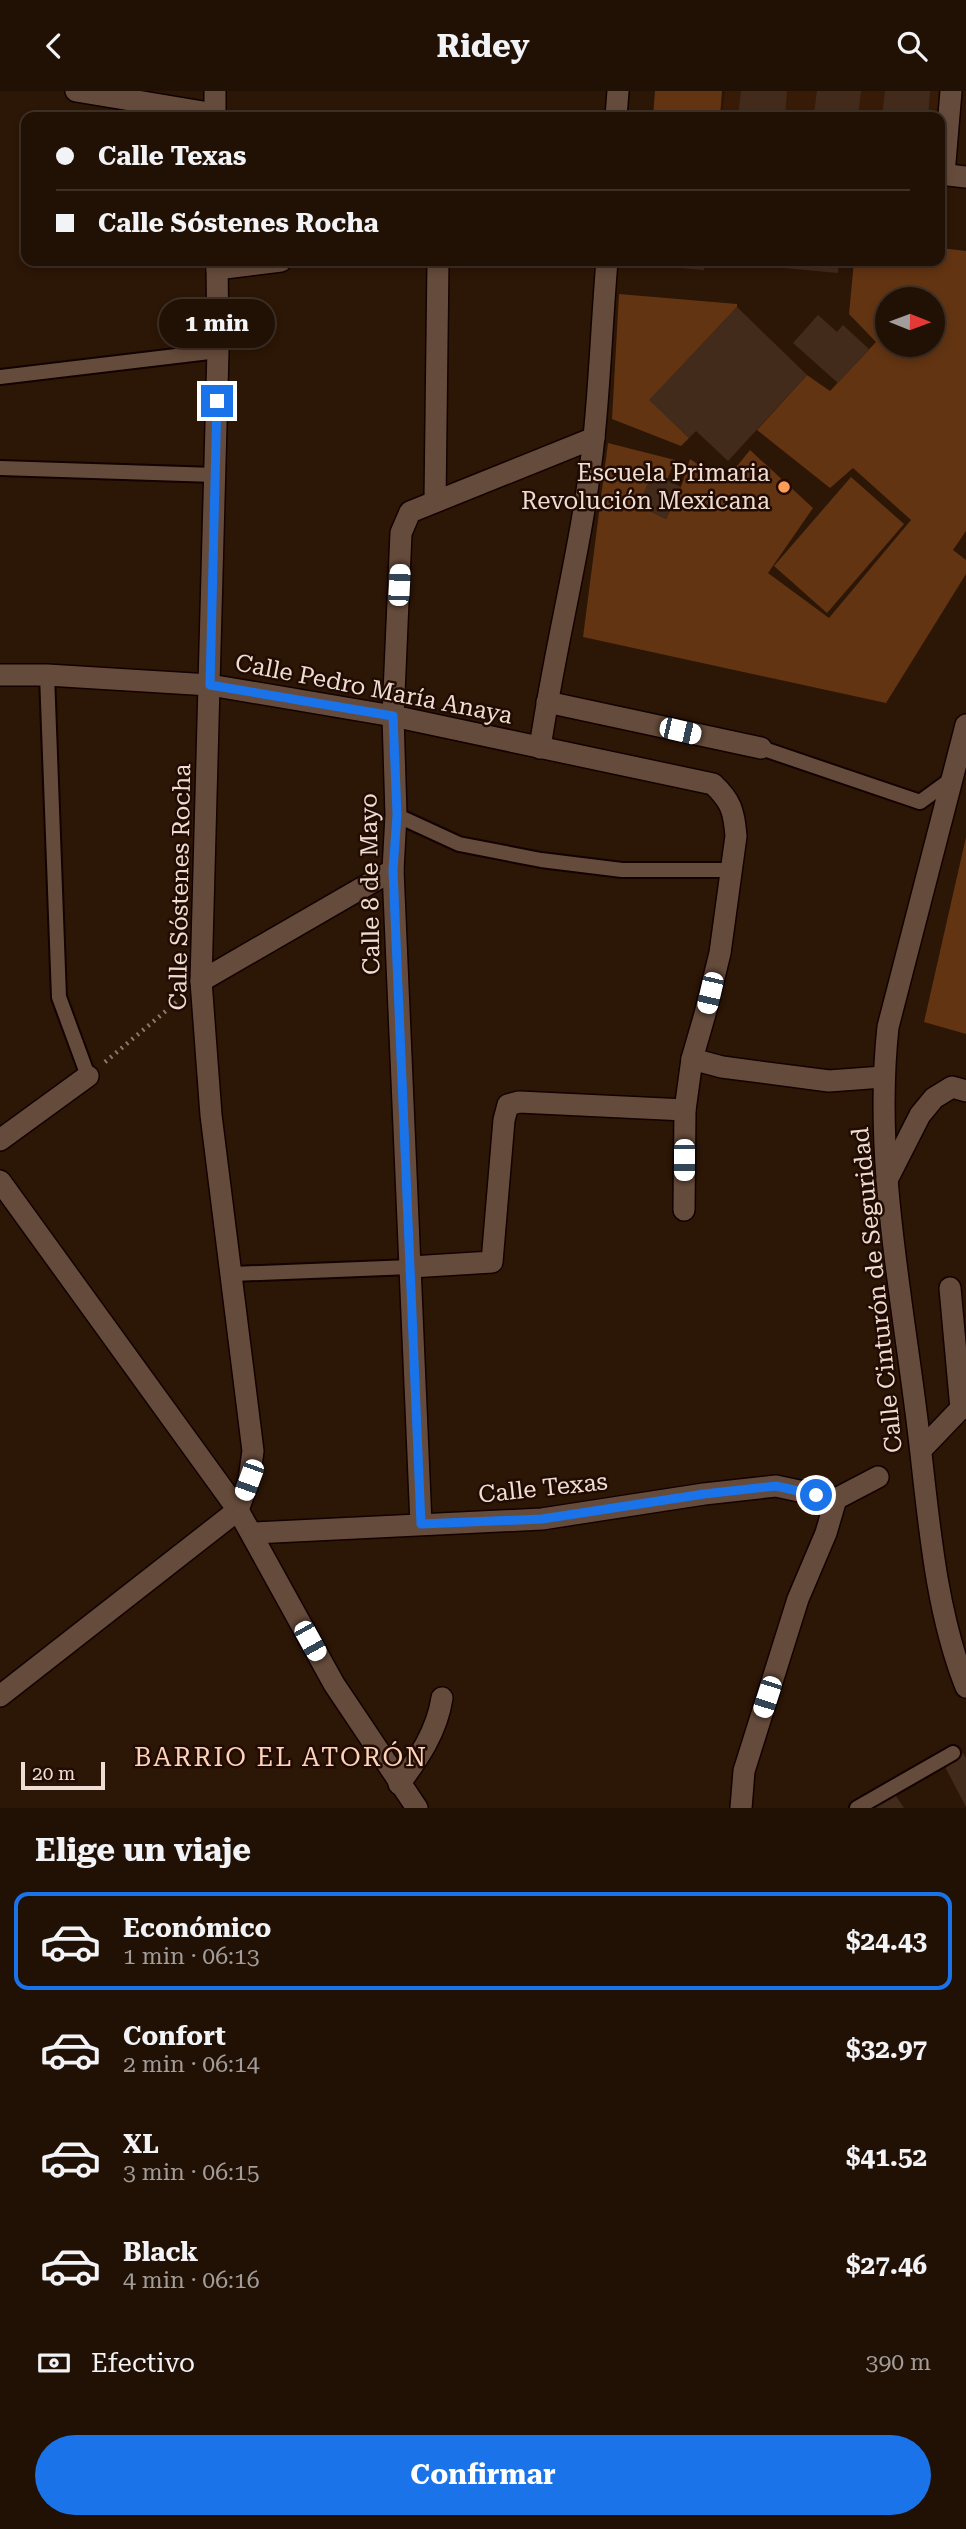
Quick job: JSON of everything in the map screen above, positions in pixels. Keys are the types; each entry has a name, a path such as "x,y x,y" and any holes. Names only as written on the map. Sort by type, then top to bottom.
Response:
{"street":[{"path":"76,91 198,112"},
{"path":"215,91 215,112"},
{"path":"616,112 618,91"},
{"path":"945,146 951,91"},
{"path":"945,174 966,177"},
{"name":"Calle Sóstenes Rocha","path":"217,266 218,351 201,981 211,1115 253,1451 249,1480 238,1510"},
{"path":"435,501 438,266"},
{"path":"540,748 564,627 594,438 607,266"},
{"name":"Calle 8 de Mayo","path":"421,1524 393,870 397,815 393,716 401,533 410,512 594,438"},
{"name":"Calle Pedro María Anaya","path":"0,675 47,675 210,685 393,716 713,784 728,799 735,819 736,836 730,870"},
{"path":"547,702 761,748"},
{"name":"Calle Cinturón de Seguridad","path":"966,725 888,1027 883,1077 886,1182 940,1596 966,1687"},
{"path":"201,981 393,870"},
{"path":"684,1210 685,1110 692,1059 720,953 730,870"},
{"path":"692,1059 722,1067 829,1081 883,1077"},
{"path":"0,1140 88,1076"},
{"path":"886,1182 920,1115 934,1098 952,1087 966,1091"},
{"path":"411,1267 492,1262 504,1120 508,1105 519,1102 685,1110"},
{"path":"0,1181 238,1510 334,1684 404,1798"},
{"path":"921,1450 963,1406 950,1288"},
{"path":"741,1808 744,1771 798,1599 836,1499 878,1477"},
{"name":"Calle Texas","path":"251,1533 542,1519 704,1494 776,1486 836,1499"},
{"path":"0,1696 238,1510"},
{"path":"404,1798 440,1711 442,1697"}],"lane":[{"path":"0,377 218,351"},
{"path":"0,468 215,475"},
{"path":"47,675 59,997 88,1076"},
{"path":"761,748 920,802 953,777"},
{"path":"397,815 459,844 541,860 622,870 730,870"},
{"path":"232,1274 411,1267"},
{"path":"857,1808 953,1753"}],"path":[{"path":"88,1076 201,981"}],"shaded area":[{"path":"655,91 722,91 720,112 653,112"},
{"path":"725,91 940,91 938,112 723,112"},
{"name":"Escuela Primaria Revolución Mexicana","path":"945,249 966,251 966,531 953,550 966,560 966,574 886,703 583,637 608,443 675,460 667,480 653,474 638,505 666,519 690,459 724,482 750,450 813,508 768,573 829,618 911,520 853,468 830,488 757,430 807,375 830,391 875,343 875,357 945,357 945,287 875,287 875,341 849,314 854,266 945,266"},
{"path":"619,294 737,304 650,400 689,438 681,446 612,419"},
{"path":"851,477 904,524 827,613 774,566"},
{"path":"966,837 966,1034 924,1022"}],"building":[{"path":"741,91 787,91 785,112 739,112"},
{"path":"817,91 861,91 859,112 814,112"},
{"path":"885,91 930,91 928,112 883,112"},
{"path":"658,266 704,266 704,270"},
{"path":"762,266 839,266 838,273"},
{"path":"737,307 807,375 728,461 696,431 689,438 649,400"},
{"path":"818,315 837,332 843,325 869,349 838,383 793,343"},
{"path":"653,473 681,487 666,519 638,505"},
{"path":"963,1753 966,1758 966,1807 944,1765"},
{"path":"894,1793 904,1808 868,1808"}],"place":[{"name":"Escuela Primaria Revolución Mexicana","path":"784,487"}],"district":[{"name":"BARRIO EL ATORÓN","path":"281,1757"}],"route":[{"path":"217,401 210,685 393,716 397,815 393,870 421,1524 542,1519 704,1494 776,1486 816,1495"}]}
